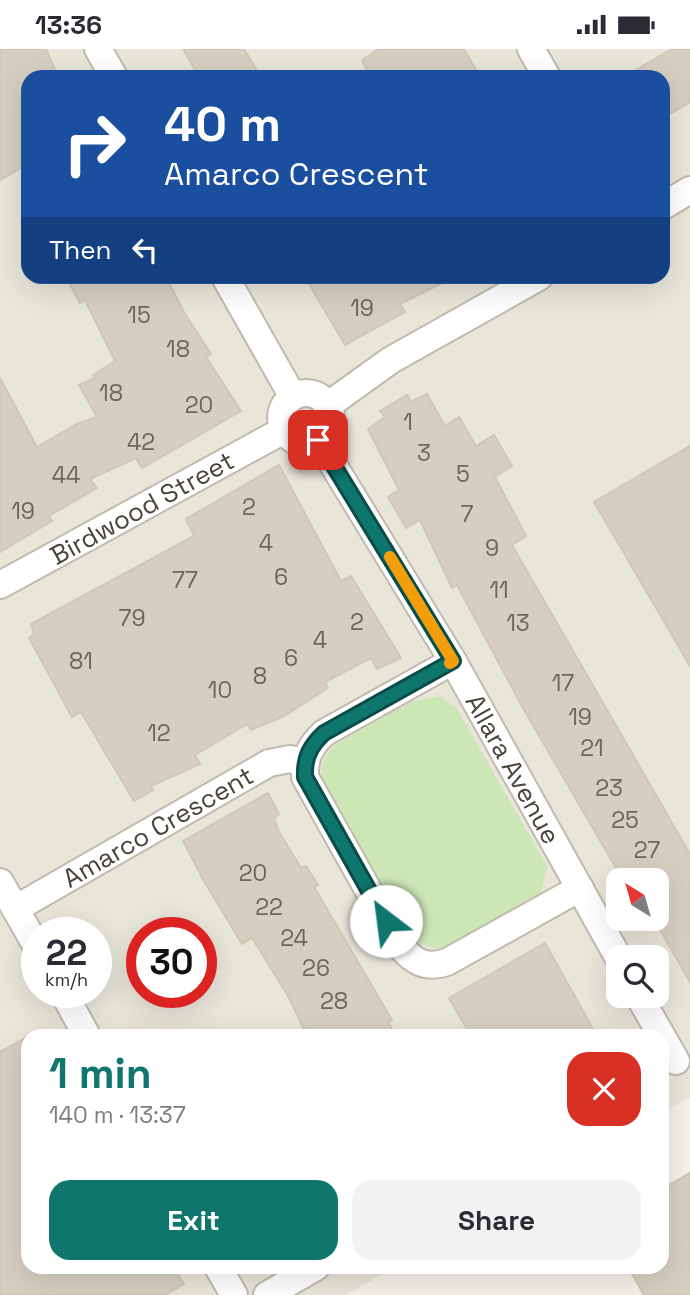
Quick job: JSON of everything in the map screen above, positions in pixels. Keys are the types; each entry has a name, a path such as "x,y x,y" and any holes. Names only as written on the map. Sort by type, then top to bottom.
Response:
{"street":[{"path":"98,49 110,70"},
{"path":"531,49 543,70"},
{"path":"670,202 690,190"},
{"path":"229,284 293,397"},
{"path":"327,406 391,360 527,284"},
{"path":"308,394 322,400 327,406 330,413 329,428 318,440 303,443 284,430 283,409 293,397 308,394"},
{"name":"Birdwood Street","path":"0,585 284,430"},
{"name":"Allara Avenue","path":"318,440 453,661 611,945"},
{"path":"453,661 324,733 312,744 304,762 305,777 393,933 408,955 419,963 433,966 447,962 580,888"},
{"name":"Amarco Crescent","path":"15,908 269,763 290,759 304,762"},
{"path":"0,882 21,919"},
{"path":"72,1008 83,1029"},
{"path":"646,1008 658,1029"},
{"path":"222,1274 234,1295"},
{"path":"267,1295 304,1274"}],"shaded area":[{"path":"0,49 690,49 690,1097 669,1109 669,1029 21,1029 21,1274 383,1274 346,1295 0,1295"}],"green space":[{"path":"440,696 457,709 547,866 540,897 446,952 416,942 321,775 324,760 337,744 409,702"}],"building":[{"path":"0,49 46,49 55,70 21,70 21,168 0,180"},
{"path":"183,49 244,49 257,70 195,70"},
{"path":"379,49 464,49 476,70 367,70 362,60"},
{"path":"672,49 690,49 690,102 670,114 670,70 636,70"},
{"path":"70,284 170,284 211,354 206,357 241,411 142,468 136,458 90,479 97,488 49,516 52,521 0,552 0,378 37,447 77,424 97,417 79,385 95,378 93,375 115,361 85,300 80,303"},
{"path":"309,284 440,284 400,304 405,312 345,345"},
{"path":"427,394 445,426 459,417 476,446 494,435 512,466 495,477 526,536 512,545 690,854 690,982 661,931 669,931 669,868 616,868 523,708 457,585 452,588 420,520 406,528 388,497 399,490 368,429 385,417 380,411 407,395 411,402"},
{"path":"690,446 690,666 594,502"},
{"path":"279,465 341,581 351,576 401,658 377,669 371,658 325,682 328,688 284,716 251,730 247,724 195,755 200,764 151,786 153,790 134,801 81,712 72,717 29,638 34,634 31,624 194,536 186,519"},
{"path":"268,793 279,814 274,818 279,832 301,868 306,866 318,885 314,887 392,1020 388,1022 392,1029 304,1029 287,994 252,938 242,944 183,841"},
{"path":"545,943 593,1029 467,1029 449,998"},
{"path":"21,1041 21,1274 178,1274 184,1284 165,1295 0,1295 0,1052"},
{"path":"690,1173 690,1295 644,1295 632,1274 669,1274 669,1185"}],"slow traffic":[{"path":"390,557 453,661 450,663"}],"route":[{"path":"318,440 453,661 324,733 312,744 304,762 305,777 386,921"}]}
